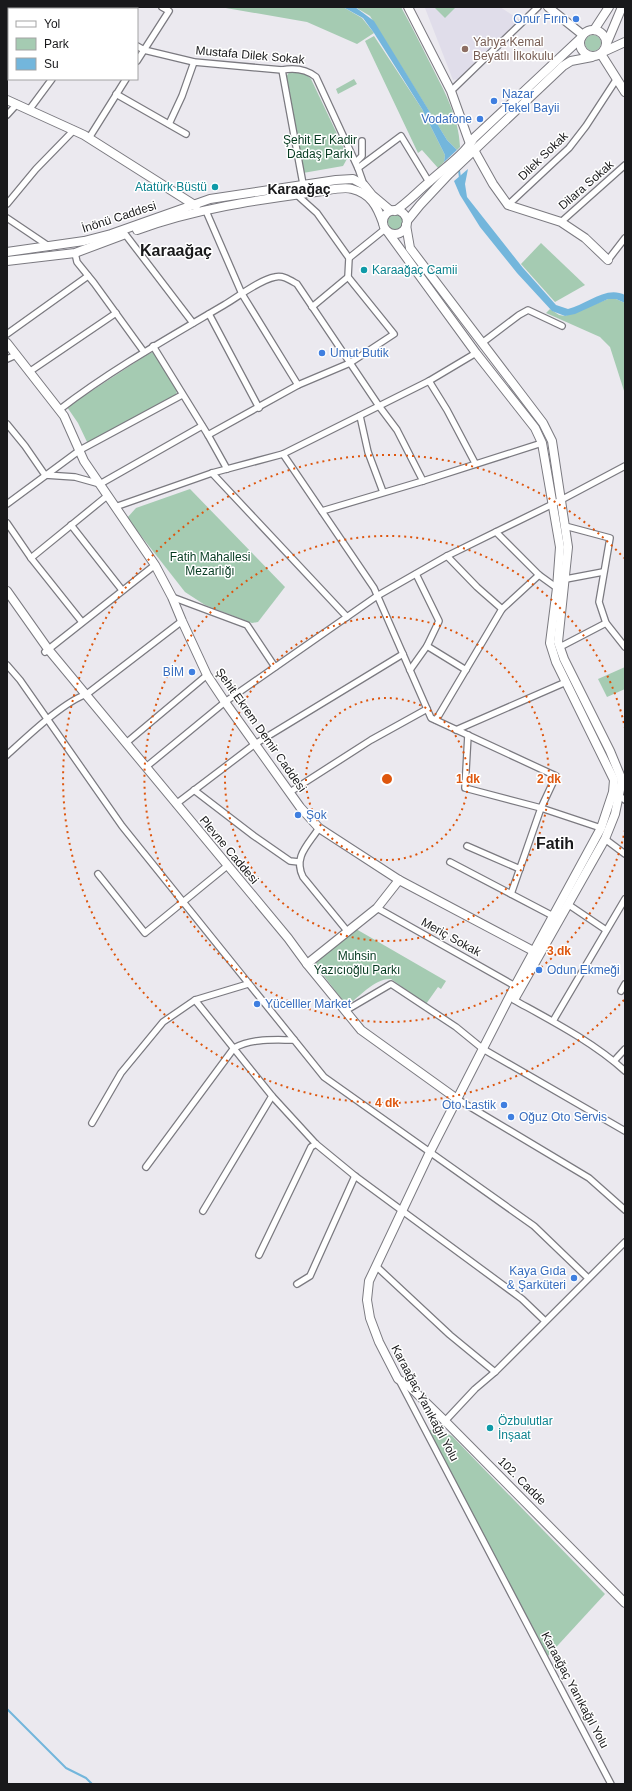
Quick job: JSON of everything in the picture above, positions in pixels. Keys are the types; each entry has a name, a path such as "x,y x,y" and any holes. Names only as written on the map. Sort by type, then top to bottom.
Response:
{"main road":[{"path":"408,7 451,91 472,147 493,184 508,205 561,222 585,238 608,260"},
{"path":"548,7 582,37"},
{"path":"472,147 474,138 582,37 594,30 609,7"},
{"path":"603,51 622,7"},
{"path":"594,30 604,38 603,51 616,80 625,92"},
{"path":"582,37 580,46 584,54 592,56"},
{"path":"447,171 429,182 408,202 385,216 385,228 394,234 398,234 405,229 420,205 447,171 563,66 571,61 592,56 625,42"},
{"path":"7,100 89,138 206,211"},
{"name":"İnönü Caddesi","path":"7,252 50,247 84,241 111,234 210,199 303,184 353,179 364,185"},
{"path":"364,185 372,195 393,211 402,212 407,224 410,248 543,423 552,441 560,547 557,588 550,642 556,662 566,682 620,780"},
{"name":"İnönü Caddesi","path":"7,261 75,252 178,217 206,211 297,195 351,188 376,204 385,228 476,353 536,428 542,443 557,501"},
{"name":"Şehit Ekrem Demir Caddesi","path":"7,343 64,416 80,450 100,484 155,565 172,597 207,675 254,744 319,828 399,880 537,953"},
{"path":"496,1025 515,986 570,904 605,839 615,814 619,796 620,780 610,751 564,659 558,642 566,579 568,546 565,526 557,501"},
{"name":"Plevne Caddesi","path":"7,591 47,651 87,694 226,866 288,938 307,964 361,1030 374,1041 457,1099"},
{"path":"496,1025 514,1000 554,916 619,796"},
{"path":"307,964 377,908 399,880"},
{"name":"Karaağaç Yanıkağıl Yolu","path":"398,1378 379,1342 370,1318 367,1300 369,1281 430,1152 496,1025"},
{"name":"102. Cadde","path":"398,1378 445,1421 625,1603"}],"street":[{"path":"138,59 169,11 162,7"},
{"path":"451,91 538,7"},
{"name":"Mustafa Dilek Sokak","path":"138,47 144,50 194,62 282,70 290,68 310,72 316,77 357,165 364,185"},
{"path":"169,124 182,96 194,62"},
{"path":"282,70 303,184"},
{"path":"29,110 51,80"},
{"path":"89,138 125,80"},
{"name":"Dilek Sokak","path":"508,205 569,148 586,126 616,80"},
{"path":"116,94 186,134"},
{"path":"7,115 18,104"},
{"path":"7,204 36,169 74,130"},
{"path":"357,165 401,136 429,182"},
{"path":"357,165 362,156 362,141"},
{"name":"Dilara Sokak","path":"561,222 625,165"},
{"path":"208,436 298,385 350,363 394,334 348,277 349,258 317,213 297,195"},
{"path":"206,211 242,294 298,385"},
{"path":"7,218 50,247"},
{"path":"349,258 385,228"},
{"path":"125,234 193,323"},
{"path":"608,260 625,238"},
{"path":"75,252 77,262 144,352"},
{"path":"7,334 88,276"},
{"path":"59,410 153,346 267,280 275,277 285,277 297,284 378,406 398,430 424,481"},
{"path":"312,307 348,277"},
{"path":"482,343 528,310 562,326"},
{"path":"29,372 116,314"},
{"path":"209,314 259,408"},
{"path":"153,346 227,469"},
{"path":"115,507 212,473 283,454 430,381 476,353"},
{"path":"7,359 16,355"},
{"path":"430,381 475,463"},
{"path":"7,504 80,450 182,395"},
{"path":"360,416 368,452 382,492"},
{"path":"7,424 25,446 45,476"},
{"path":"45,476 75,477 100,484 202,426"},
{"path":"322,511 382,492 424,481 475,463 542,443"},
{"path":"283,454 374,588 431,718 556,776 541,808 511,894"},
{"path":"146,767 225,702 377,596 447,556 625,466"},
{"path":"219,481 220,471"},
{"path":"212,473 347,617"},
{"path":"31,558 108,496"},
{"path":"7,523 31,558 82,622"},
{"path":"71,525 122,590"},
{"path":"565,526 610,538 603,572 600,602 606,623 625,647"},
{"path":"496,532 539,574 557,588"},
{"path":"447,556 477,587 502,609"},
{"path":"47,651 155,565"},
{"path":"566,579 603,572"},
{"path":"410,670 427,646 439,621 416,574"},
{"path":"436,720 502,609 539,574"},
{"path":"172,597 247,625 275,667"},
{"path":"7,755 48,720 80,697 87,694 182,621"},
{"path":"560,647 606,623"},
{"path":"427,646 466,670"},
{"path":"176,804 254,744 403,654"},
{"path":"7,665 20,680 122,826 184,901 248,984 324,1077 534,1226 588,1278"},
{"path":"126,743 207,675"},
{"path":"456,730 566,682"},
{"path":"290,792 371,740 427,709"},
{"path":"468,735 465,788 541,808 601,828"},
{"path":"194,790 290,861 299,862"},
{"path":"319,828 299,858 299,869 303,877 348,932"},
{"path":"605,839 625,854"},
{"path":"467,846 520,869"},
{"path":"450,862 554,916"},
{"path":"98,874 145,933 226,866"},
{"path":"553,1021 625,899"},
{"path":"570,904 606,930"},
{"name":"Meriç Sokak","path":"377,908 515,986"},
{"path":"92,1123 121,1073 163,1022 195,1000 248,984"},
{"path":"345,1011 391,984 456,1027 483,1049 625,1131"},
{"path":"621,992 625,984"},
{"path":"195,1000 272,1096 316,1144 355,1176 522,1299 545,1320"},
{"path":"514,1000 553,1021 614,1061 625,1071"},
{"path":"146,1168 234,1048 255,1041 294,1040"},
{"path":"614,1061 625,1049"},
{"path":"203,1211 272,1096"},
{"path":"457,1099 589,1178 625,1210"},
{"path":"259,1255 311,1147 316,1144"},
{"path":"297,1284 310,1276 355,1176"},
{"path":"445,1421 475,1389 495,1372 545,1320 625,1242"},
{"path":"376,1266 450,1335 495,1372"},
{"name":"Karaağaç Yanıkağıl Yolu","path":"398,1378 611,1784"}],"shaded area":[{"name":"Yahya Kemal Beyatlı İlkokulu","path":"500,7 520,20 458,79 453,80 425,8"}],"green space":[{"path":"220,7 343,7 362,18 374,33 357,44 307,22"},
{"path":"355,7 401,7 440,82 449,103 457,124 460,147 457,150 447,140 370,16"},
{"path":"434,7 456,7 445,18"},
{"path":"593,35 600,40 601,43 596,50 593,51 586,46 585,43 590,36"},
{"path":"374,36 422,109 445,155 444,162 438,168 422,150 418,153 365,41"},
{"name":"Şehit Er Kadir Dadaş Parkı","path":"290,71 306,74 311,79 348,157 343,166 303,173 286,77"},
{"path":"354,79 357,84 338,94 336,89"},
{"path":"396,214 403,219 404,222 399,229 396,230 389,225 388,222 393,215"},
{"path":"541,243 585,285 555,302 521,264"},
{"path":"608,299 616,299 625,303 625,394 610,347 600,337 546,313 550,309 559,315 565,316"},
{"path":"153,352 177,391 176,395 88,444 78,423 67,407"},
{"name":"Fatih Mahallesi Mezarlığı","path":"190,489 285,587 258,622 252,623 205,605 185,592 127,518 136,508"},
{"path":"625,667 625,689 607,697 598,679"},
{"name":"Muhsin Yazıcıoğlu Parkı","path":"356,929 446,981 441,989 438,987 426,1004 391,979 385,980 373,985 347,1006 317,967 316,962"},
{"path":"440,1430 452,1436 605,1594 548,1656 429,1431"}],"water":[{"path":"343,7 355,7 374,21 447,140 457,150 444,162 445,155 422,109 374,33 363,18"},
{"path":"468,169 465,184 467,197 523,268 556,305 568,309 611,292 625,295 625,303 616,299 608,299 575,314 565,316 552,311 517,273 480,227 460,195 454,181"}],"waterway":[{"path":"459,170 460,178"},
{"path":"7,1709 66,1768 86,1778 92,1784"}],"place":[{"name":"Onur Fırın","path":"576,19"},
{"name":"Yahya Kemal Beyatlı İlkokulu","path":"465,49"},
{"name":"Nazar Tekel Bayii","path":"494,101"},
{"name":"Vodafone","path":"480,119"},
{"name":"Atatürk Büstü","path":"215,187"},
{"name":"Karaağaç Camii","path":"364,270"},
{"name":"Umut Butik","path":"322,353"},
{"name":"BİM","path":"192,672"},
{"name":"Şok","path":"298,815"},
{"name":"Odun Ekmeği","path":"539,970"},
{"name":"Yücelller Market","path":"257,1004"},
{"name":"Oto Lastik","path":"504,1105"},
{"name":"Oğuz Oto Servis","path":"511,1117"},
{"name":"Kaya Gıda & Şarküteri","path":"574,1278"},
{"name":"Özbulutlar İnşaat","path":"490,1428"}],"district":[{"name":"Karaağaç","path":"299,189"},
{"name":"Karaağaç","path":"176,250"},
{"name":"Fatih","path":"555,843"}]}
